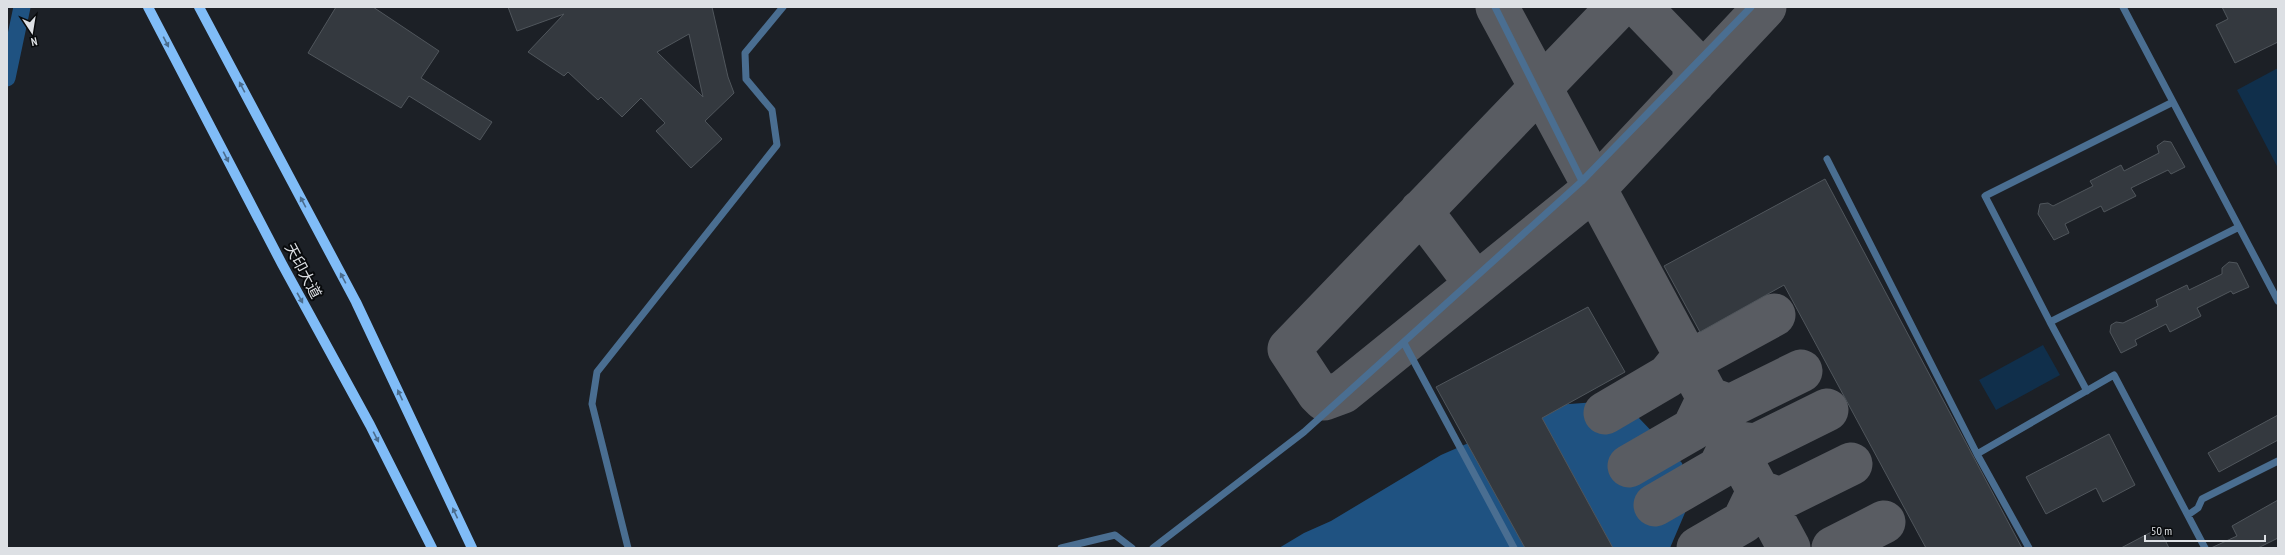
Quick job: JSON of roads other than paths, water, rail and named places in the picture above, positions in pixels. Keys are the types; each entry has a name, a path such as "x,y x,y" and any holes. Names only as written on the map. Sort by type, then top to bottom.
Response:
{"main road":[{"name":"天印大道","path":"148,7 282,264 370,425 432,548"},
{"path":"199,7 322,236 359,309 472,548"}],"lane":[{"path":"628,548 592,404 597,372 777,145 772,110 746,79 745,53 783,7"},
{"path":"1495,7 1582,180"},
{"path":"1153,548 1304,432 1404,343 1582,180 1751,7"},
{"path":"2123,7 2278,301"},
{"path":"2087,391 1985,196 2173,102"},
{"path":"1827,159 1977,454 2029,548"},
{"path":"2050,322 2239,227"},
{"path":"1404,343 1514,548"},
{"path":"1977,454 2114,375 2205,548"},
{"path":"2188,515 2198,508 2202,499 2278,461"},
{"path":"1061,548 1115,535 1132,548"}],"waterway":[{"path":"7,78 22,7"}]}
